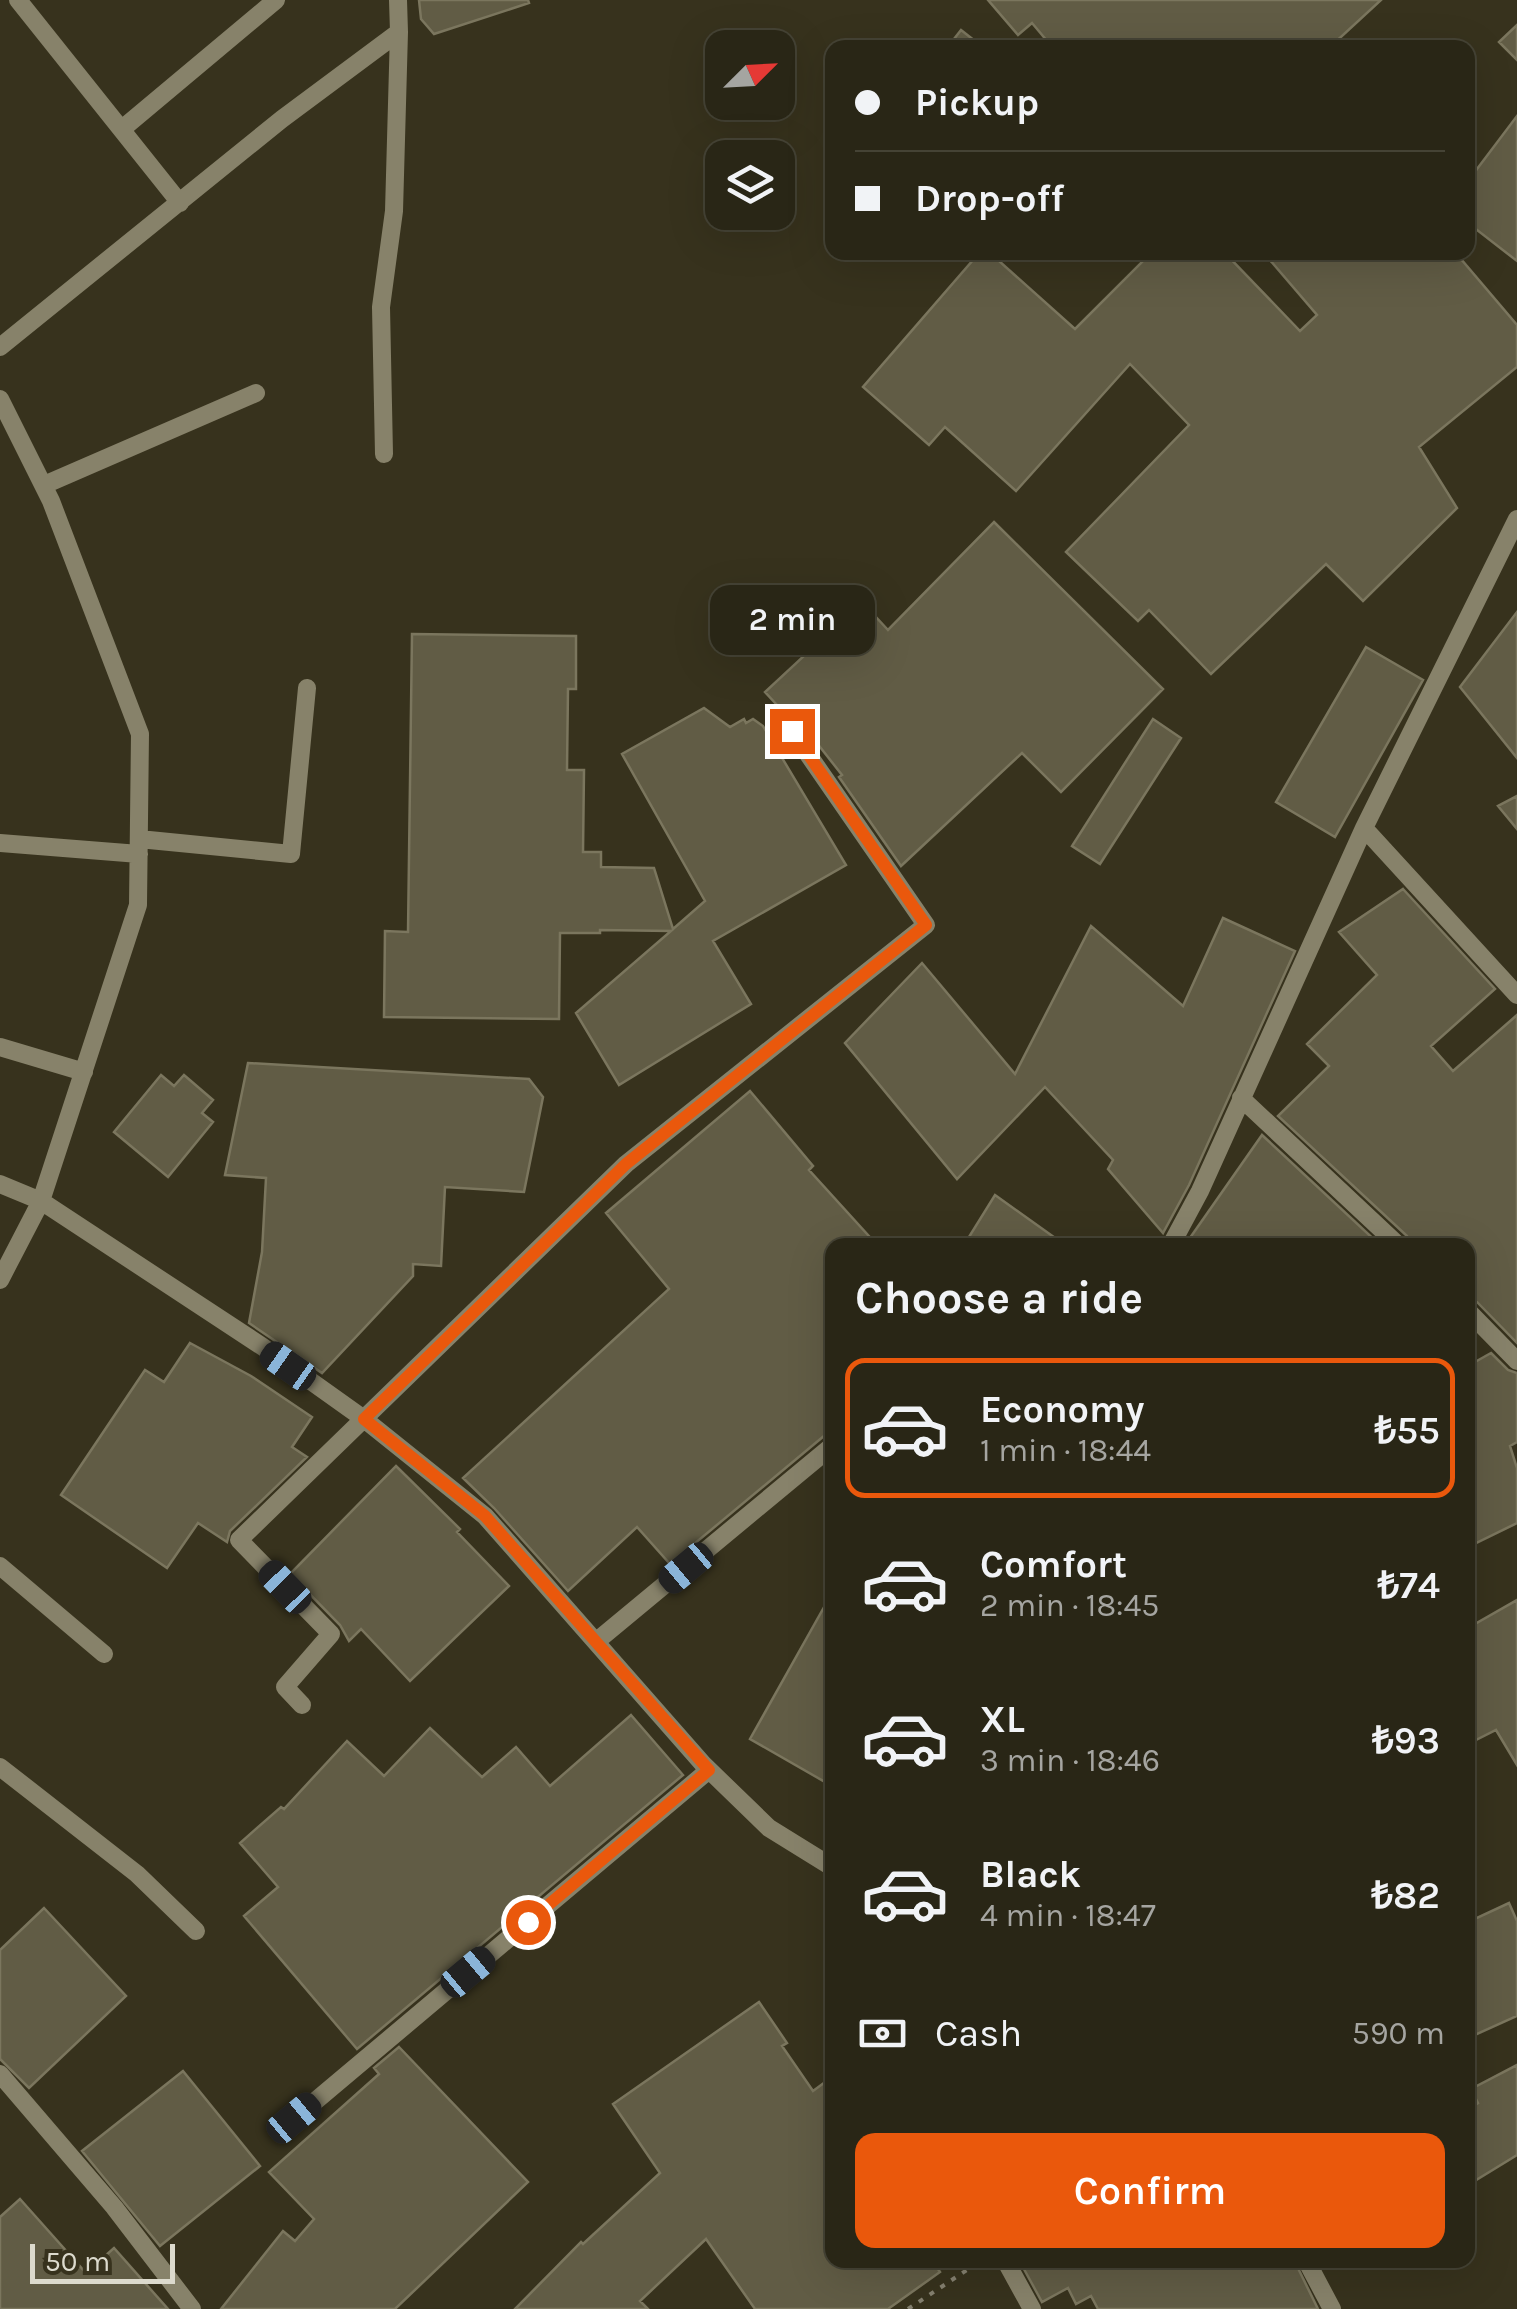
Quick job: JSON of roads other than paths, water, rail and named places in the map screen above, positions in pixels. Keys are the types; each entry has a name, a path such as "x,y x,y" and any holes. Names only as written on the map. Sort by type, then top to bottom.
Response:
{"street":[{"path":"18,0 180,203"},
{"path":"122,129 276,0"},
{"path":"384,454 381,307 394,211 398,0"},
{"path":"0,347 282,119 399,32"},
{"path":"44,486 256,393"},
{"path":"0,399 44,486 140,734 138,906 41,1201 0,1280"},
{"path":"1175,1238 1200,1191 1364,828 1517,519"},
{"path":"0,843 291,854 307,688"},
{"path":"302,1705 285,1686 330,1634 239,1540 626,1164 926,925 792,731"},
{"path":"1364,828 1517,995"},
{"path":"0,1047 84,1072"},
{"path":"1241,1098 1391,1238"},
{"path":"0,1184 41,1201 263,1348 364,1419 485,1516 709,1770 770,1828 825,1863"},
{"path":"1475,1318 1517,1361"},
{"path":"598,1640 825,1452"},
{"path":"0,1566 104,1654"},
{"path":"0,1767 137,1874 196,1931"},
{"path":"294,2118 709,1770"},
{"path":"0,2074 114,2208 192,2309"},
{"path":"1009,2268 1032,2309"},
{"path":"1310,2268 1332,2309"}]}
